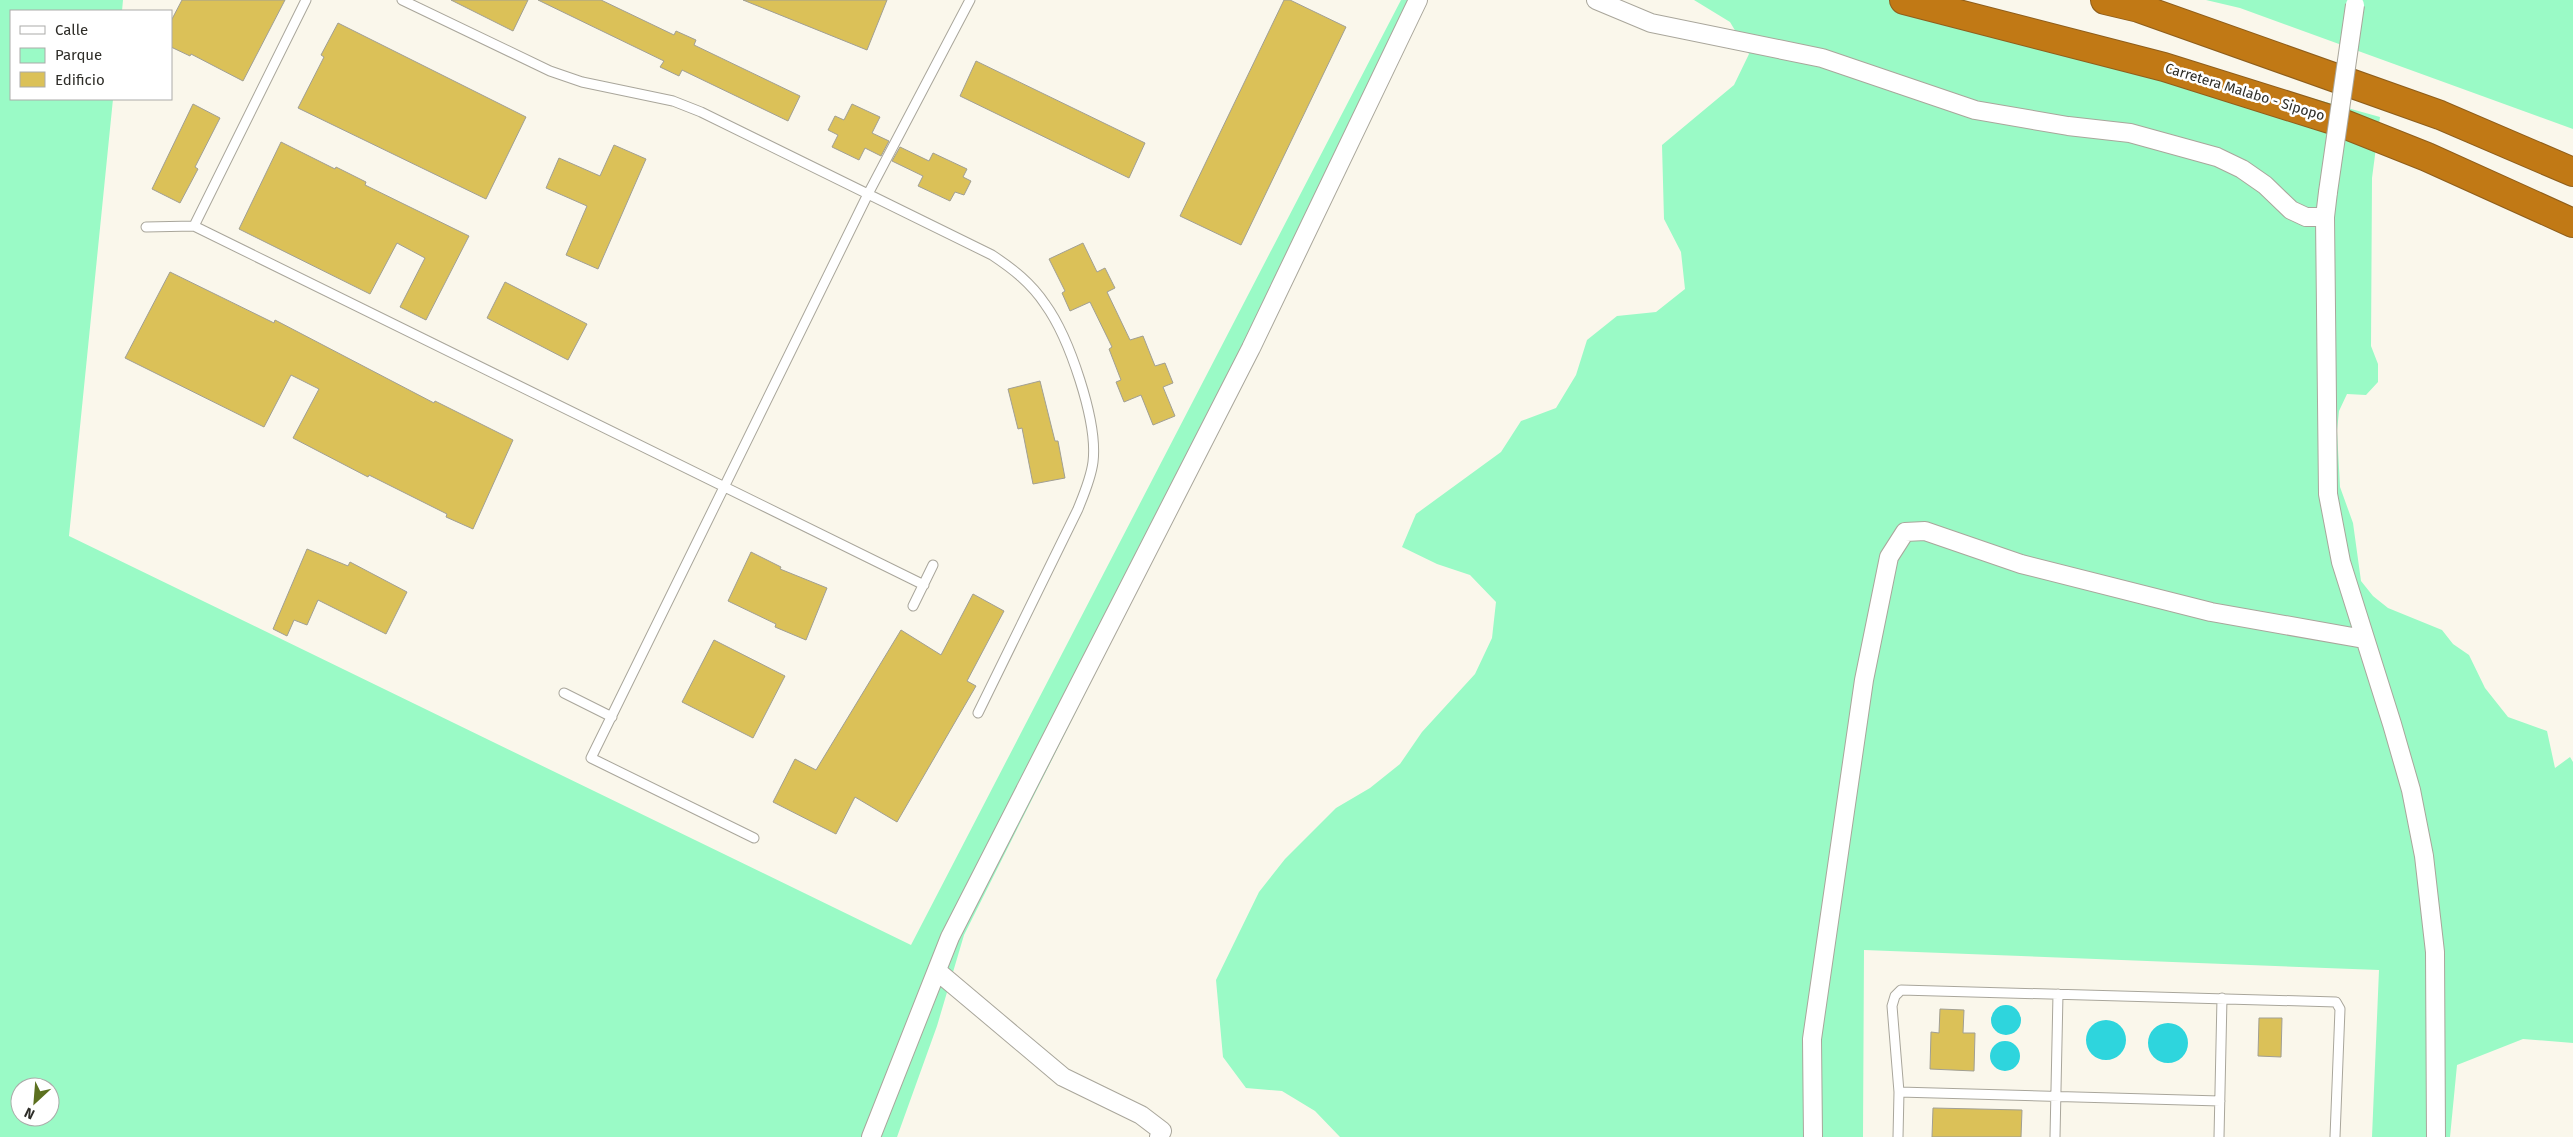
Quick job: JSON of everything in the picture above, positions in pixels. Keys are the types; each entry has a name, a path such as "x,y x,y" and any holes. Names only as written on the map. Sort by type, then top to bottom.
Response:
{"highway":[{"name":"Carretera Malabo - Sipopo","path":"1904,0 2164,67 2339,122 2427,156 2573,223"},
{"path":"2105,0 2166,17 2440,115 2573,172"}],"street":[{"path":"871,1137 950,937 1252,348 1418,0"},
{"path":"1596,0 1651,23 1822,58 1975,110 2068,126 2130,133 2217,157 2265,185 2290,210 2306,216 2325,217"},
{"path":"2356,3 2325,217 2328,494 2341,562 2408,781 2424,856 2435,952 2436,1137"},
{"path":"1813,1137 1812,1039 1864,680 1889,557 1906,532 1925,531 2021,564 2211,612 2364,639"},
{"path":"937,971 1063,1077 1142,1115 1162,1131 1159,1137"}],"lane":[{"path":"194,226 306,0"},
{"path":"402,0 550,71 582,82 673,101 701,112 992,255 1029,283 1046,304 1058,326 1078,376 1089,414 1094,441 1093,462 1087,487 978,713"},
{"path":"754,838 591,758 868,194 970,0"},
{"path":"146,227 194,226 924,585"},
{"path":"913,606 933,565"},
{"path":"564,693 612,717"},
{"path":"1898,1137 1899,1092 1892,1006 1895,996 1901,990 2336,1002 2340,1009 2335,1137"},
{"path":"2055,1137 2058,994"},
{"path":"2219,1137 2222,998"},
{"path":"1899,1092 2220,1101"}],"green space":[{"path":"0,0 123,0 122,10 10,10 10,100 113,100 69,536 911,945 1401,0 1416,0 1301,263 964,935 937,1026 897,1137 0,1137"},
{"path":"1694,0 1945,0 2036,22 2380,117 2372,178 2371,346 2378,364 2378,382 2366,395 2347,394 2339,411 2337,431 2340,487 2353,523 2361,581 2373,596 2388,608 2442,630 2453,644 2469,655 2485,688 2508,717 2547,731 2555,768 2570,757 2573,762 2573,1043 2523,1039 2457,1065 2450,1137 2372,1137 2379,970 1864,950 1863,1137 1340,1137 1315,1111 1282,1091 1246,1088 1223,1057 1216,980 1259,892 1285,859 1336,808 1370,788 1400,764 1422,732 1475,674 1492,638 1496,602 1470,575 1437,564 1402,547 1416,514 1501,452 1521,421 1556,408 1576,375 1587,340 1617,316 1656,312 1685,289 1681,252 1664,219 1662,145 1734,85 1749,54 1730,22"},
{"path":"2206,0 2573,0 2573,129 2240,8"}],"water":[{"path":"2006,1005 2017,1009 2021,1020 2017,1031 2006,1035 1995,1031 1991,1020 1995,1009"},
{"path":"2102,1020 2110,1020 2117,1023 2123,1029 2126,1040 2123,1051 2117,1057 2110,1060 2102,1060 2095,1057 2089,1051 2086,1044 2086,1036 2089,1029 2095,1023"},
{"path":"2164,1023 2172,1023 2179,1026 2185,1032 2188,1043 2185,1054 2179,1060 2172,1063 2164,1063 2157,1060 2151,1054 2148,1047 2148,1039 2151,1032 2157,1026"},
{"path":"2005,1041 2016,1045 2020,1056 2016,1067 2005,1071 1994,1067 1990,1056 1994,1045"}],"building":[{"path":"182,0 285,0 243,81 191,54 190,56 172,47 172,19"},
{"path":"451,0 528,0 513,31"},
{"path":"538,0 601,0 674,35 676,31 696,40 694,45 800,96 788,121 682,70 679,76 660,67 664,61"},
{"path":"743,0 887,0 867,50"},
{"path":"1284,0 1290,0 1346,27 1241,245 1180,216"},
{"path":"338,23 526,117 486,199 298,108 324,57 321,55"},
{"path":"976,61 1145,143 1129,178 960,96"},
{"path":"193,104 220,118 195,167 198,169 180,203 152,189"},
{"path":"852,104 880,117 872,133 889,141 881,156 865,148 859,160 832,147 838,135 828,130 835,116 844,120"},
{"path":"281,142 366,182 365,185 469,236 426,320 400,307 425,258 397,243 370,294 239,229"},
{"path":"614,145 646,159 598,269 566,255 587,206 546,188 559,158 600,176"},
{"path":"900,147 929,161 933,153 967,169 963,177 971,181 964,195 955,192 950,201 918,186 923,176 892,161"},
{"path":"1083,243 1097,272 1105,268 1115,288 1107,292 1130,340 1143,336 1155,366 1165,363 1173,383 1163,387 1175,416 1153,425 1141,395 1124,402 1116,382 1121,380 1109,349 1112,347 1090,302 1070,311 1062,293 1065,291 1049,259"},
{"path":"170,272 274,323 275,320 434,403 435,401 513,440 473,529 446,517 447,514 369,475 368,477 293,438 319,389 291,375 264,427 125,358"},
{"path":"505,282 587,324 568,360 487,318"},
{"path":"1040,381 1055,441 1058,441 1065,478 1033,484 1022,428 1018,429 1008,389"},
{"path":"307,549 348,566 350,562 407,592 386,634 318,600 307,625 294,620 287,636 273,629"},
{"path":"751,552 781,567 780,569 827,588 806,640 775,627 776,624 728,601"},
{"path":"973,594 1004,611 967,681 976,686 897,822 855,797 836,834 773,802 795,759 816,770 901,630 941,655"},
{"path":"714,640 785,676 753,738 682,702"},
{"path":"1940,1009 1964,1010 1963,1033 1975,1033 1974,1071 1930,1069 1931,1032 1939,1033"},
{"path":"2259,1018 2282,1018 2281,1057 2258,1056"},
{"path":"1933,1108 2022,1110 2021,1137 1932,1137"}]}
